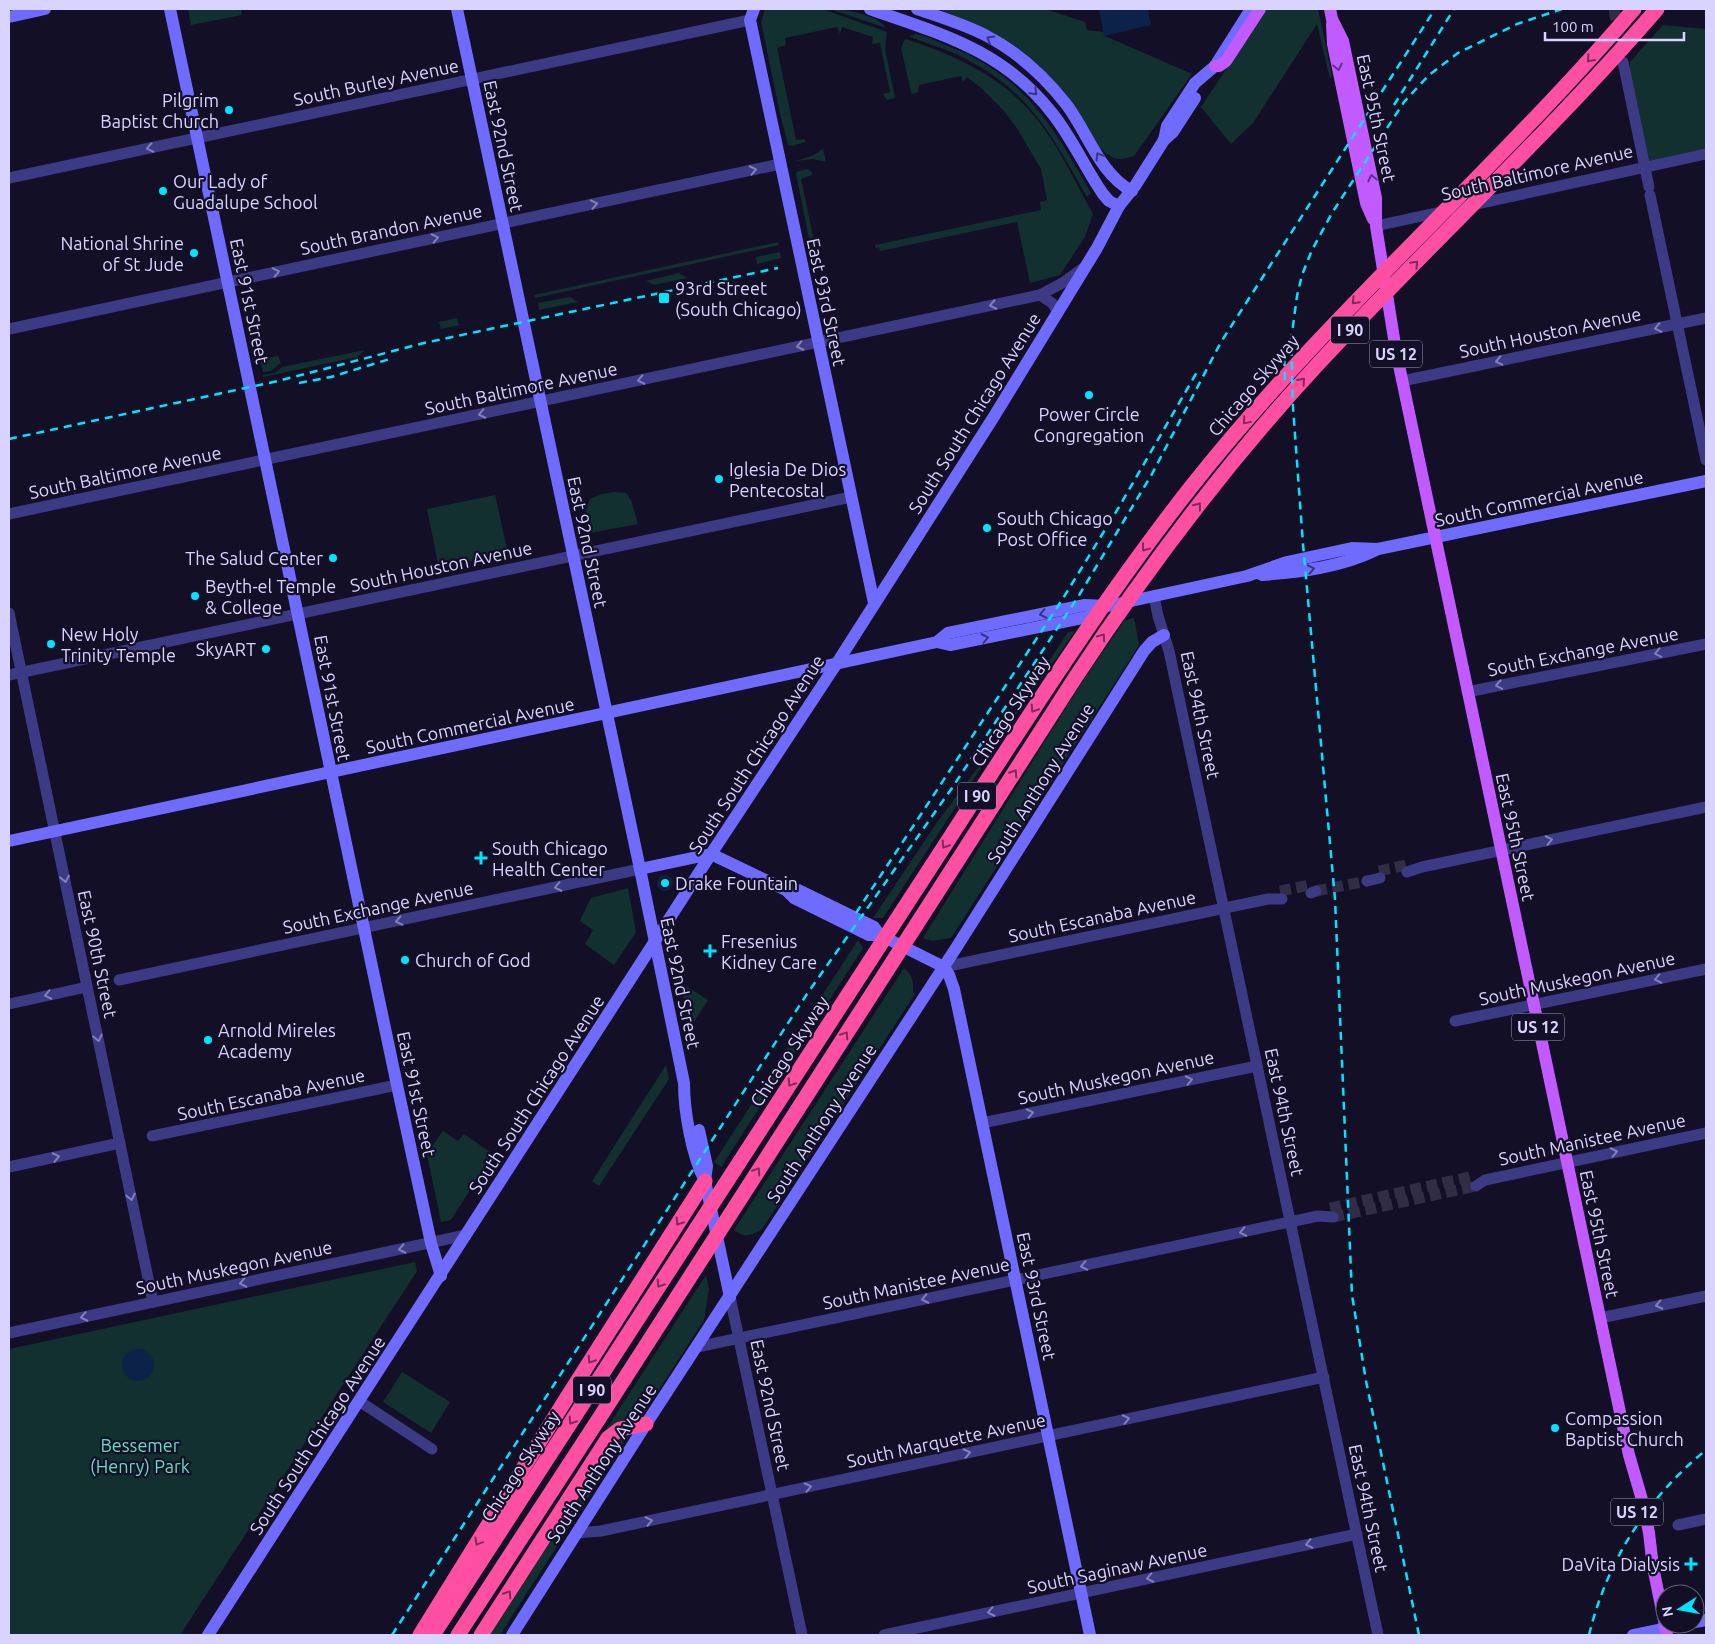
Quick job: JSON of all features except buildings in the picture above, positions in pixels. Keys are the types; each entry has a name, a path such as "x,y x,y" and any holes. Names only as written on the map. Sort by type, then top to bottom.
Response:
{"highway":[{"name":"Chicago Skyway","path":"433,1635 874,953 1091,623 1160,527 1259,405 1351,305 1589,60 1634,9"},
{"name":"Chicago Skyway","path":"458,1635 1099,641 1173,537 1266,423 1363,317 1601,72 1656,9"},
{"path":"420,1635 566,1399 705,1182"},
{"path":"481,1635 608,1438 620,1429 646,1424"}],"main road":[{"path":"1211,70 1226,61 1260,9"},
{"name":"East 95th Street","path":"1331,14 1343,41 1376,198 1376,226 1402,381 1629,1455 1635,1505 1656,1584"}],"street":[{"path":"9,17 45,9"},
{"name":"East 91st Street","path":"170,9 266,460 330,773 431,1243 441,1276"},
{"name":"East 92nd Street","path":"457,9 640,869 684,1083 684,1101 698,1168 705,1182 802,1635"},
{"path":"870,9 978,49 1018,77 1037,94 1054,114 1103,194 1109,201 1119,206"},
{"path":"917,9 985,35 1028,64 1049,83 1067,105 1114,180 1132,191"},
{"name":"South South Chicago Avenue","path":"208,1635 441,1276 711,854 837,663 1058,312 1119,206 1132,191 1164,140 1173,132 1251,9"},
{"name":"South Burley Avenue","path":"9,178 472,79 752,15"},
{"name":"East 93rd Street","path":"752,15 780,164 874,603"},
{"path":"1623,62 1706,460"},
{"name":"South Baltimore Avenue","path":"1376,226 1706,154"},
{"name":"South Brandon Avenue","path":"9,329 780,164"},
{"name":"South Baltimore Avenue","path":"9,514 1040,294 1064,282 1086,265"},
{"path":"1040,294 1058,312"},
{"name":"South Houston Avenue","path":"1402,381 1706,318"},
{"name":"South Commercial Avenue","path":"9,841 938,642 948,633 1086,605 1108,606 1247,576 1300,571 1355,560 1378,549 1706,481"},
{"name":"South Houston Avenue","path":"9,675 851,497"},
{"name":"East 94th Street","path":"1154,596 1169,651 1378,1635"},
{"name":"East 90th Street","path":"9,613 153,1302"},
{"name":"South Anthony Avenue","path":"512,1635 646,1424 944,967 1144,651 1152,642 1164,635"},
{"name":"South Exchange Avenue","path":"1467,692 1706,644"},
{"path":"1406,868 1706,807"},
{"path":"711,854 786,890 794,898 869,935 880,936 944,967"},
{"name":"South Exchange Avenue","path":"119,980 711,854"},
{"path":"1367,877 1379,874"},
{"name":"South Escanaba Avenue","path":"944,967 1281,895"},
{"name":"East 93rd Street","path":"944,967 949,974 954,989 1090,1635"},
{"name":"South Muskegon Avenue","path":"1455,1020 1706,969"},
{"path":"9,1004 87,987"},
{"name":"South Muskegon Avenue","path":"982,1123 1257,1066"},
{"name":"South Escanaba Avenue","path":"152,1136 397,1085"},
{"name":"South Manistee Avenue","path":"1478,1180 1706,1133"},
{"path":"9,1167 120,1143"},
{"name":"South Manistee Avenue","path":"697,1347 1331,1212"},
{"name":"South Muskegon Avenue","path":"9,1333 466,1235"},
{"path":"1600,1318 1706,1296"},
{"name":"South Marquette Avenue","path":"576,1533 602,1531 1324,1378"},
{"path":"359,1401 432,1449"},
{"path":"1678,1525 1706,1519"},
{"name":"South Saginaw Avenue","path":"884,1635 1357,1534"},
{"path":"1633,1635 1655,1633"}],"green space":[{"path":"188,9 241,9 242,15 191,25"},
{"path":"765,9 822,9 887,32 885,49 895,98 887,100 883,94 890,92 880,43 872,44 873,37 842,27 840,34 837,27 785,38 786,45 777,48 796,140 804,139 806,142 792,146 788,145 761,22"},
{"path":"830,9 869,16 882,23 886,28"},
{"path":"938,9 1045,9 1085,22 1087,30 1104,32 1105,36 1192,74 1134,156 1117,159 1099,146 1067,96 1041,69 991,35"},
{"path":"1266,9 1318,9 1332,75 1330,79 1317,24 1253,123 1231,144 1201,107"},
{"path":"1663,25 1706,29 1706,149 1645,162 1630,82 1630,62"},
{"path":"916,34 974,58 997,72 1016,87 1034,105 1064,146 1091,193 1087,197 1051,136 1038,118 1007,86 959,55 909,36"},
{"path":"906,39 962,61 996,81 1025,106 1054,144 1093,214 1085,237 1060,275 1030,283 1017,222 880,251 879,247 876,248 875,245 1041,210 1040,202 1047,200 1041,169 1016,127 1004,111 981,88 967,77 963,82 961,76 919,85 918,92 913,94 911,92 901,48"},
{"path":"823,149 826,162 813,159 796,161 812,156"},
{"path":"808,169 812,172 812,175 801,179 816,251 812,253 796,174 798,171"},
{"path":"778,242 779,245 535,298 534,295"},
{"path":"780,252 781,258 757,264 756,257"},
{"path":"679,273 687,278 654,285 646,281"},
{"path":"570,297 578,302 539,310 538,303"},
{"path":"504,316 441,329 439,322 457,318 459,325"},
{"path":"365,350 357,357 263,377 263,375 275,373 282,367"},
{"path":"278,356 281,363 271,371 263,372 260,360"},
{"path":"614,492 626,493 631,500 638,524 590,533 586,511 590,499"},
{"path":"495,495 508,553 439,568 427,509"},
{"path":"1134,618 1139,644 1136,650 951,938 932,941 923,938 1082,682 1125,620"},
{"path":"1075,631 1034,687 883,918 873,918 938,821 990,751 1068,632"},
{"path":"628,888 636,932 614,965 585,944 593,930 580,921 591,898"},
{"path":"858,940 863,948 721,1167 714,1162"},
{"path":"904,968 912,978 913,992 915,994 762,1229 748,1235 738,1233 734,1230"},
{"path":"680,982 708,1000 690,1028"},
{"path":"666,1065 669,1079 599,1186 592,1181"},
{"path":"443,1131 458,1141 464,1134 493,1154 451,1220 441,1222 427,1154"},
{"name":"Bessemer (Henry) Park","path":"415,1262 417,1271 180,1635 9,1635 9,1349"},
{"path":"706,1275 709,1289 704,1320 646,1410 637,1419 618,1424 475,1635 473,1635"},
{"path":"402,1372 450,1402 431,1433 383,1402"},
{"path":"629,1434 500,1635 490,1635 609,1451 620,1438"}],"water":[{"path":"1099,9 1148,9 1151,25 1104,36"},
{"name":"Drake Fountain","path":"665,875 671,877 673,883 671,889 665,891 659,889 657,883 659,877"},
{"path":"138,1349 149,1354 154,1365 149,1376 138,1381 127,1376 122,1365 127,1354"}],"tunnel":[{"path":"1614,9 1622,55"},
{"path":"1379,871 1406,865"},
{"path":"1316,891 1367,881"},
{"path":"1280,891 1310,885"},
{"path":"1330,1208 1474,1176"},
{"path":"1333,1217 1476,1186"}],"railway":[{"path":"392,1635 807,994 952,788 1078,597 1152,474 1221,342 1435,9"},
{"path":"1394,105 1454,9"},
{"path":"1419,1635 1366,1381 1352,1295 1335,899 1303,544 1293,407 1291,341 1297,296 1302,275 1312,250 1332,213 1404,102 1429,75 1458,53 1517,24 1562,9"},
{"path":"9,439 278,381 424,343 778,268"},
{"path":"1284,344 1285,386"},
{"path":"299,383 331,377 393,358"},
{"path":"856,913 1062,600 1119,507 1197,372"},
{"path":"1589,1635 1607,1582 1618,1557 1632,1533 1665,1489 1706,1450"}],"place":[{"name":"Pilgrim Baptist Church","path":"229,110"},
{"name":"Our Lady of Guadalupe School","path":"163,191"},
{"name":"National Shrine of St Jude","path":"194,253"},
{"name":"93rd Street (South Chicago)","path":"664,298"},
{"name":"Power Circle Congregation","path":"1089,395"},
{"name":"Iglesia De Dios Pentecostal","path":"719,479"},
{"name":"South Chicago Post Office","path":"987,528"},
{"name":"The Salud Center","path":"333,558"},
{"name":"Beyth-el Temple & College","path":"195,596"},
{"name":"New Holy Trinity Temple","path":"51,644"},
{"name":"SkyART","path":"266,649"},
{"name":"South Chicago Health Center","path":"481,858"},
{"name":"Drake Fountain","path":"665,883"},
{"name":"Fresenius Kidney Care","path":"710,951"},
{"name":"Church of God","path":"405,960"},
{"name":"Arnold Mireles Academy","path":"208,1040"},
{"name":"Compassion Baptist Church","path":"1555,1428"},
{"name":"DaVita Dialysis","path":"1691,1564"}]}
